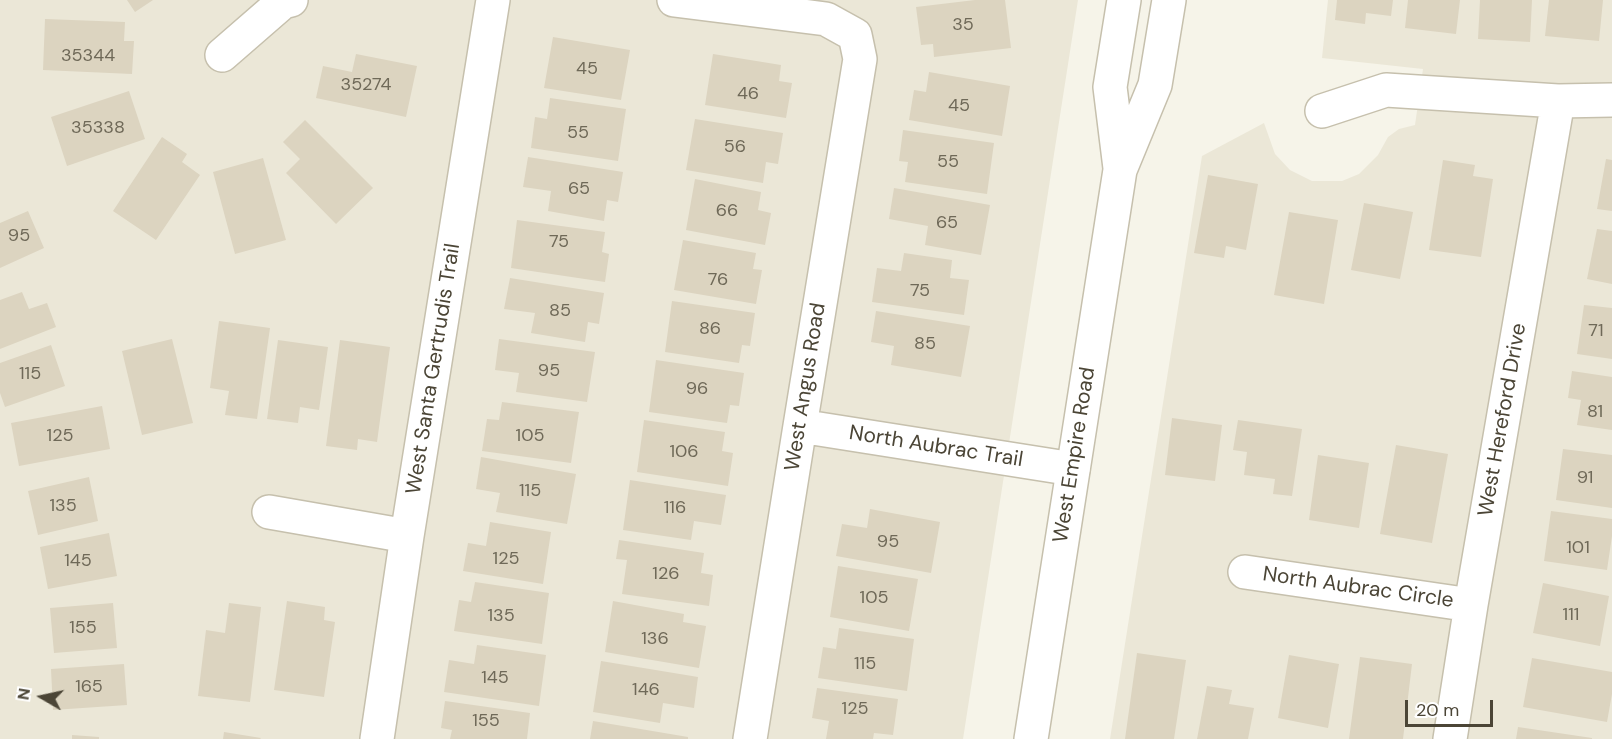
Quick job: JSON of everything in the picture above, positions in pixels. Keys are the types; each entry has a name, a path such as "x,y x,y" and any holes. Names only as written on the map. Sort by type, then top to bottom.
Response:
{"street":[{"path":"222,55 283,2 291,0"},
{"name":"West Santa Gertrudis Trail","path":"377,739 407,536 493,0"},
{"name":"West Angus Road","path":"674,0 826,19 855,35 860,59 750,739"},
{"name":"West Empire Road","path":"1120,170 1110,87 1124,0"},
{"name":"West Empire Road","path":"1031,739 1120,170 1155,85 1169,0"},
{"path":"1322,111 1386,90 1558,101 1612,100"},
{"name":"West Hereford Drive","path":"1450,739 1558,101"},
{"name":"North Aubrac Trail","path":"800,426 1073,469"},
{"path":"269,512 407,536"},
{"name":"North Aubrac Circle","path":"1245,572 1471,605"}],"shaded area":[{"path":"0,0 1078,0 963,739 0,739"},
{"path":"1328,0 1612,0 1612,739 1110,739 1202,156 1264,123 1275,154 1290,170 1312,181 1342,181 1359,174 1378,155 1388,137 1399,129 1415,125 1423,69 1322,58"}],"building":[{"path":"127,0 153,0 135,12"},
{"path":"975,0 1005,0 1011,48 934,57 933,44 921,45 916,7"},
{"path":"1337,0 1393,0 1391,16 1366,13 1365,24 1335,20"},
{"path":"1408,0 1460,0 1456,34 1405,28"},
{"path":"1480,0 1532,0 1530,42 1478,39"},
{"path":"1549,0 1603,0 1599,41 1545,36"},
{"path":"45,19 125,22 124,41 134,41 132,74 43,70"},
{"path":"553,37 630,50 621,100 544,88"},
{"path":"356,54 417,66 406,117 316,98 323,66 352,72"},
{"path":"713,54 781,65 779,81 792,83 786,118 705,105"},
{"path":"929,72 1010,86 1002,136 909,120 914,90 926,92"},
{"path":"129,91 145,139 67,166 51,117"},
{"path":"550,98 626,109 618,161 531,148 535,117 547,119"},
{"path":"695,119 783,133 778,164 766,162 763,183 686,170"},
{"path":"305,120 373,188 336,224 286,173 300,159 283,142"},
{"path":"903,130 994,143 987,194 905,182 908,162 899,161"},
{"path":"162,137 187,154 182,162 200,175 156,240 113,211"},
{"path":"528,157 623,172 618,202 607,200 604,221 548,211 551,191 523,187"},
{"path":"263,158 286,240 235,254 213,172"},
{"path":"1606,159 1612,160 1612,211 1597,209"},
{"path":"1443,160 1475,165 1473,176 1493,179 1481,257 1429,250"},
{"path":"1208,175 1258,184 1246,250 1226,246 1224,258 1194,253"},
{"path":"695,179 761,192 758,210 771,213 765,245 686,230"},
{"path":"894,188 990,205 981,255 925,245 928,226 889,219"},
{"path":"1364,203 1413,212 1400,279 1351,270"},
{"path":"28,211 44,248 0,268 0,223"},
{"path":"1289,212 1338,220 1324,304 1274,295"},
{"path":"517,220 605,232 602,252 609,254 605,282 511,268"},
{"path":"1597,229 1612,231 1612,284 1587,279"},
{"path":"683,240 756,253 753,269 762,270 756,304 674,290"},
{"path":"904,253 952,260 950,278 969,280 964,315 872,302 877,268 901,271"},
{"path":"510,278 604,293 599,324 588,322 585,342 531,333 535,313 504,309"},
{"path":"22,292 29,309 47,303 56,327 0,349 0,300"},
{"path":"672,301 755,313 750,346 742,345 739,363 665,352"},
{"path":"1584,305 1612,308 1612,359 1577,354"},
{"path":"876,311 970,326 961,377 891,365 894,346 871,342"},
{"path":"219,321 270,328 257,419 225,415 229,391 210,388"},
{"path":"172,339 193,423 142,435 122,351"},
{"path":"499,339 595,352 587,402 516,392 519,373 495,370"},
{"path":"278,340 328,347 319,410 300,407 298,423 267,419"},
{"path":"340,340 390,347 377,442 358,439 357,450 326,446"},
{"path":"51,345 65,386 5,407 0,393 0,363"},
{"path":"656,360 744,373 739,406 730,405 727,423 649,412"},
{"path":"1572,371 1612,377 1612,430 1577,425 1581,400 1568,398"},
{"path":"502,402 579,412 571,463 482,451 487,419 499,420"},
{"path":"102,406 110,449 19,466 11,423"},
{"path":"1172,418 1222,425 1215,481 1165,475"},
{"path":"644,420 725,432 722,451 733,453 728,486 637,472"},
{"path":"1238,420 1302,429 1292,496 1273,494 1275,479 1244,475 1247,452 1233,450"},
{"path":"1396,445 1448,454 1432,543 1380,534"},
{"path":"1563,449 1612,455 1612,508 1556,500"},
{"path":"1318,455 1369,463 1359,528 1309,520"},
{"path":"481,457 576,474 567,524 496,512 500,493 476,489"},
{"path":"89,477 98,521 38,535 28,491"},
{"path":"630,480 726,495 721,525 694,521 691,540 623,530"},
{"path":"870,509 940,522 931,573 836,556 842,524 867,528"},
{"path":"1551,511 1612,519 1607,570 1544,561"},
{"path":"490,522 551,532 543,584 463,571 468,543 486,546"},
{"path":"109,533 117,576 48,589 40,547"},
{"path":"619,540 704,553 701,573 713,575 709,606 622,594 627,560 616,559"},
{"path":"838,566 918,579 909,631 830,617"},
{"path":"475,582 549,593 542,644 454,631 459,600 471,602"},
{"path":"1543,583 1609,596 1600,646 1533,633"},
{"path":"287,601 325,607 324,620 335,622 324,697 274,690"},
{"path":"613,601 684,614 683,622 706,626 699,668 605,652"},
{"path":"113,603 117,648 54,653 50,608"},
{"path":"229,603 261,607 250,702 198,696 206,630 225,633"},
{"path":"839,628 914,639 907,691 818,678 823,647 836,649"},
{"path":"477,645 546,655 539,706 444,692 449,660 474,664"},
{"path":"1137,653 1186,660 1174,739 1125,739"},
{"path":"1289,655 1339,664 1328,728 1278,718"},
{"path":"1360,657 1412,664 1403,739 1349,739"},
{"path":"1532,658 1612,672 1612,694 1607,722 1523,707"},
{"path":"601,661 698,677 694,708 663,703 660,723 593,712"},
{"path":"124,664 127,705 53,710 51,669"},
{"path":"1207,686 1232,690 1229,704 1254,708 1248,739 1197,739"},
{"path":"817,688 898,699 893,735 874,733 873,739 826,739 829,721 812,718"},
{"path":"445,701 530,713 527,739 450,739 452,730 441,728"},
{"path":"593,721 688,737 688,739 590,739"},
{"path":"1518,727 1592,738 1592,739 1516,739"},
{"path":"224,732 261,738 223,739"},
{"path":"72,735 99,737 99,739 72,739"}]}
